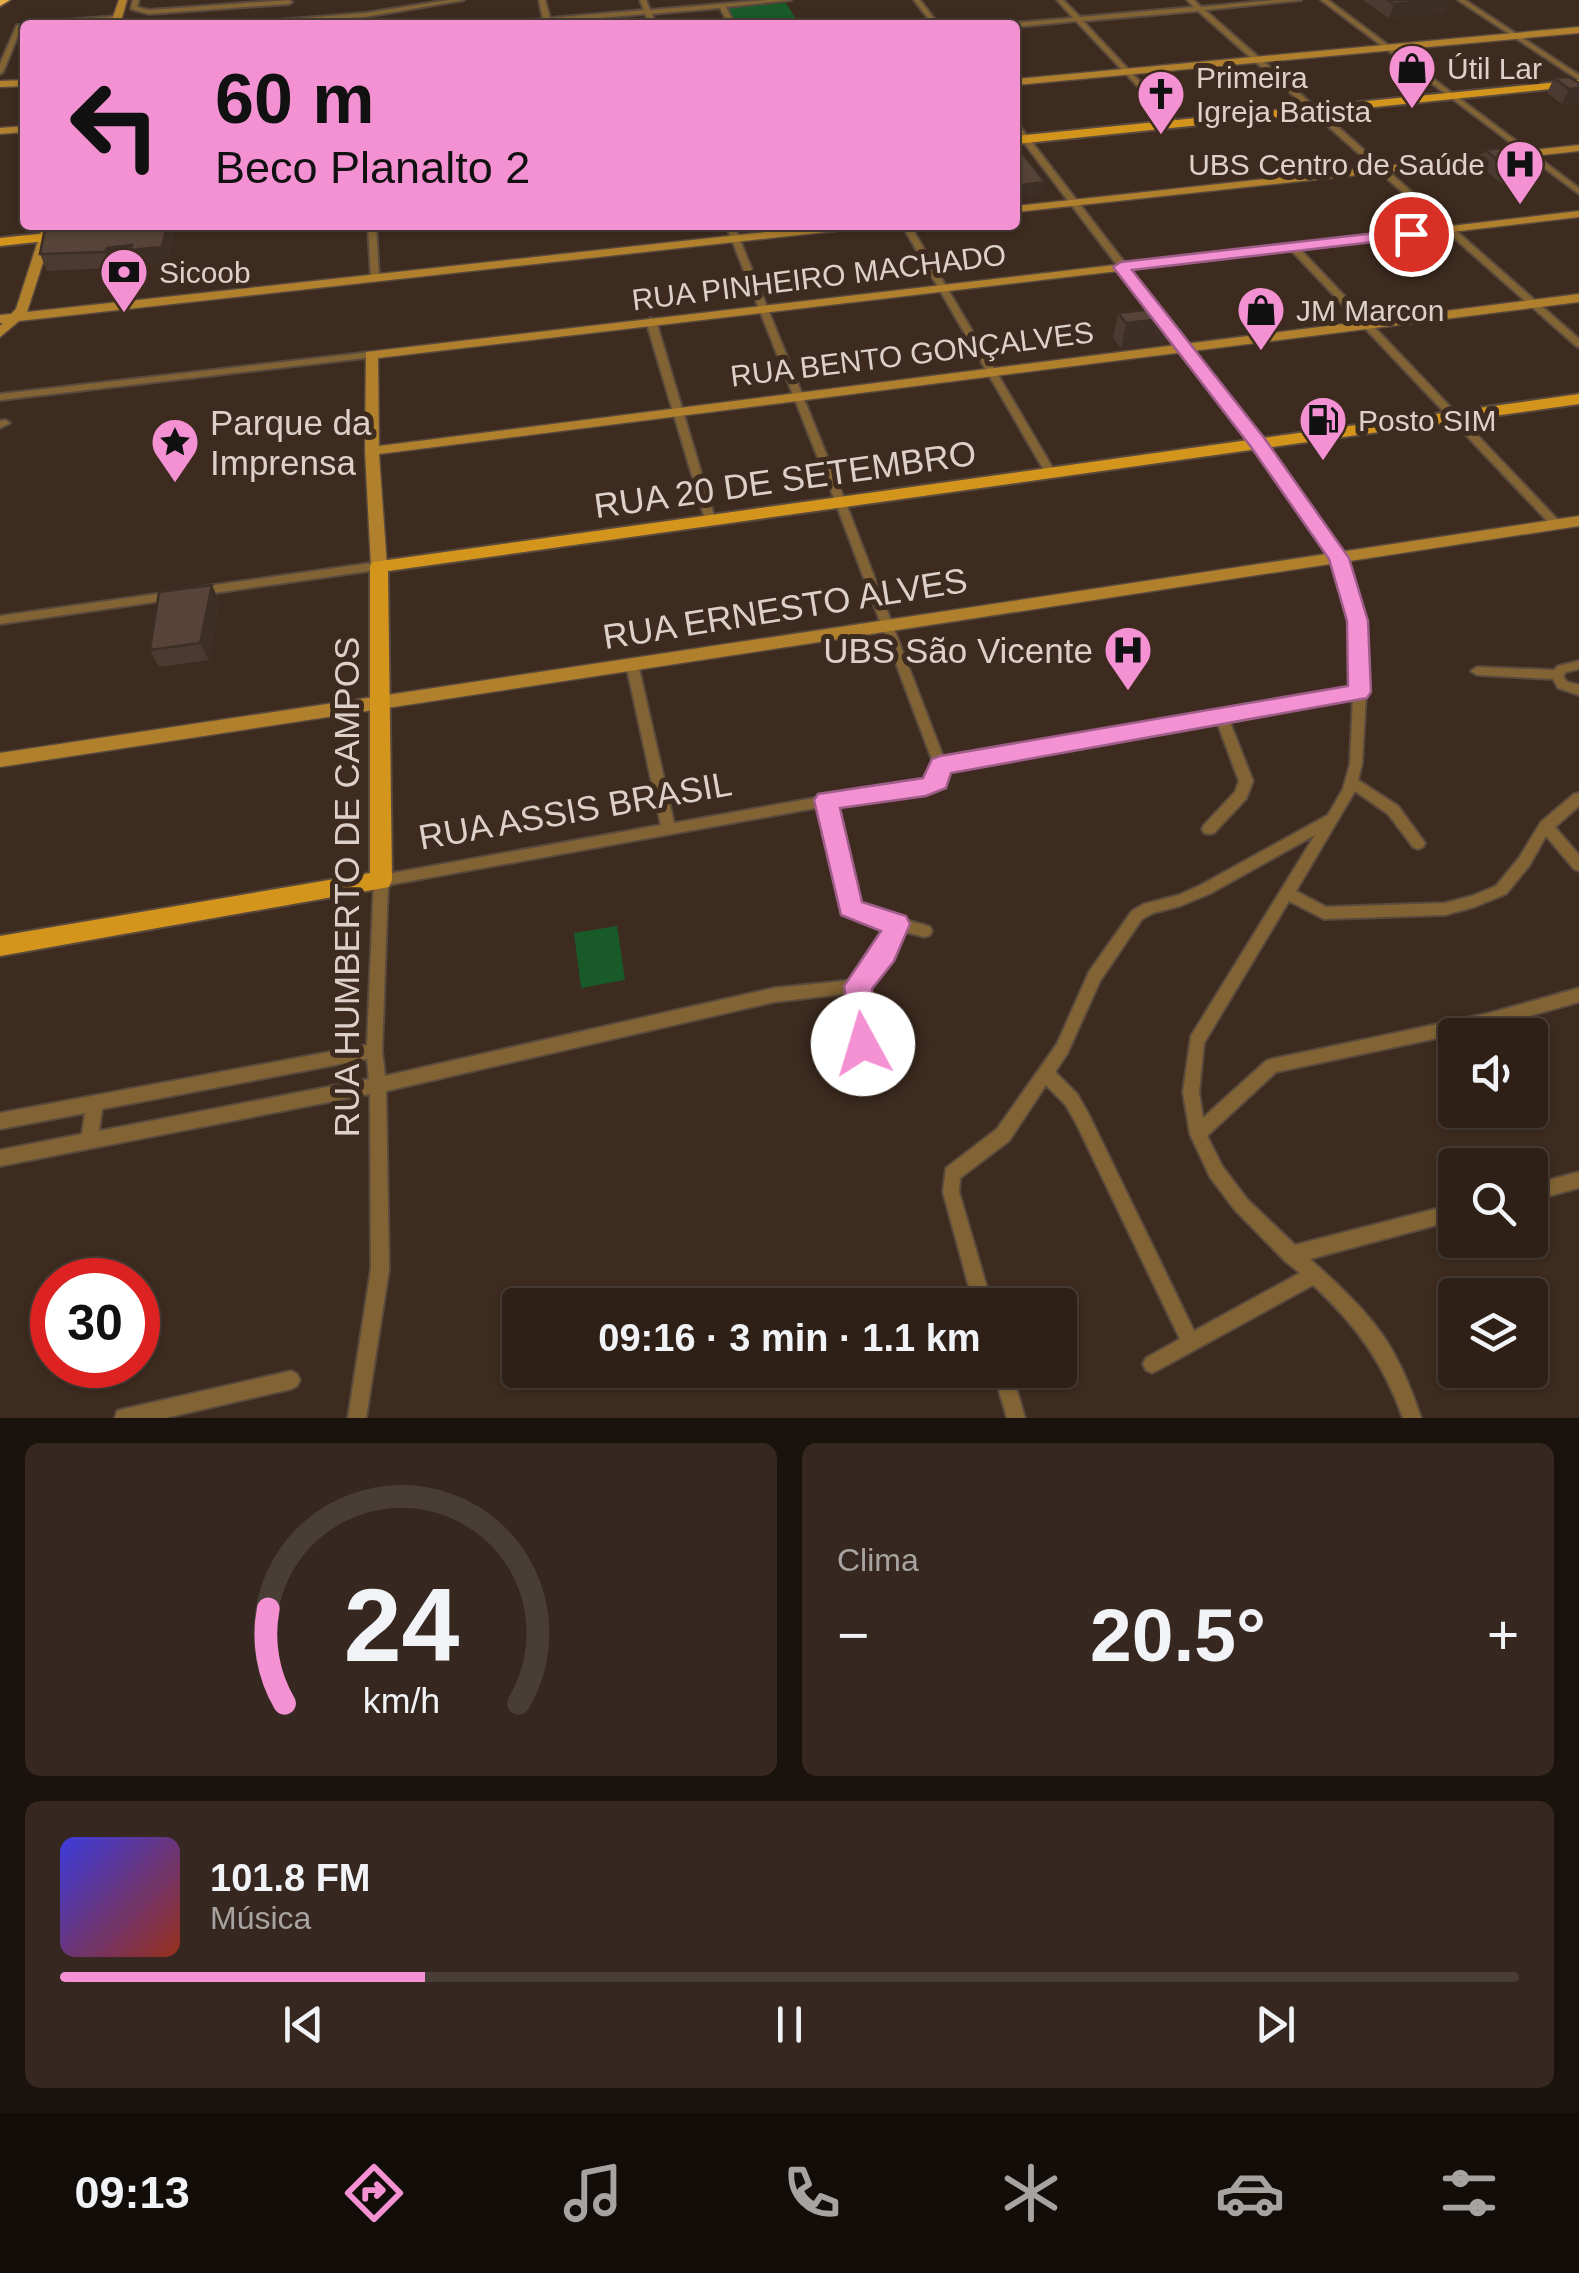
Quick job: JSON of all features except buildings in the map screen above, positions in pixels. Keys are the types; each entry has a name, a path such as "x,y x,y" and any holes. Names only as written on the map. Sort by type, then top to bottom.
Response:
{"main road":[{"path":"1020,139 1456,97 1579,81"},
{"path":"0,242 47,231 80,234"},
{"name":"RUA 20 DE SETEMBRO","path":"379,566 710,520 839,496 860,498 1579,399"},
{"name":"RUA HUMBERTO DE CAMPOS","path":"379,566 381,880"},
{"name":"RUA ASSIS BRASIL","path":"0,946 381,880"}],"street":[{"path":"136,0 133,8 149,12 289,2"},
{"path":"303,20 461,0"},
{"path":"643,0 650,20"},
{"path":"558,20 788,0"},
{"path":"917,0 932,20"},
{"path":"1060,0 1174,123"},
{"path":"1190,0 1579,344"},
{"path":"1020,25 1298,0"},
{"path":"1324,0 1579,192"},
{"path":"1461,0 1579,81"},
{"path":"722,6 729,20"},
{"path":"365,15 365,20"},
{"path":"1020,82 1579,30"},
{"path":"0,72 20,33"},
{"path":"1020,139 1072,200 1258,443 1338,558 1357,621 1358,750 1351,782 1289,894 1196,1041 1189,1081 1191,1110 1198,1134 1232,1196 1366,1327 1384,1352 1412,1418"},
{"path":"1020,206 1573,146"},
{"name":"RUA PINHEIRO MACHADO","path":"0,400 1579,214"},
{"path":"372,230 374,275"},
{"path":"0,315 732,232 780,230"},
{"path":"909,230 1050,472"},
{"path":"0,333 20,313 47,231"},
{"path":"732,232 839,496 940,766 1360,692"},
{"path":"1293,247 1556,524"},
{"name":"RUA BENTO GONÇALVES","path":"372,452 1579,298"},
{"path":"650,321 710,520"},
{"name":"RUA HUMBERTO DE CAMPOS","path":"372,355 372,452 379,566"},
{"path":"761,400 784,390 791,377"},
{"name":"RUA ERNESTO ALVES","path":"0,760 1579,521"},
{"name":"RUA 20 DE SETEMBRO","path":"0,620 379,566"},
{"path":"632,664 668,828"},
{"path":"1557,675 1562,668 1579,664"},
{"path":"1476,671 1557,675"},
{"path":"1557,675 1562,685 1579,690"},
{"path":"1209,829 1241,794 1246,781 1240,756 1221,716"},
{"name":"RUA ASSIS BRASIL","path":"381,880 826,800 926,787 938,782 940,766"},
{"path":"1351,782 1392,810 1418,843"},
{"path":"1289,894 1304,906 1324,913 1445,910 1500,890 1524,862 1546,826 1579,798"},
{"path":"826,800 854,912 925,931"},
{"path":"978,1288 951,1192 952,1174 1003,1135 1062,1049 1094,977 1136,915 1146,907 1176,902 1210,887 1333,818"},
{"path":"1546,826 1579,865"},
{"name":"RUA HUMBERTO DE CAMPOS","path":"357,1418 380,1269 378,1085 374,1050 381,880"},
{"path":"856,1086 863,1044 858,986 884,953 897,924"},
{"path":"0,1158 378,1085 774,995 858,986"},
{"path":"1198,1134 1272,1066 1490,1020 1579,994"},
{"path":"0,1121 374,1050"},
{"path":"1045,1073 1076,1109 1190,1341"},
{"path":"89,1141 95,1103"},
{"path":"1548,1188 1579,1180"},
{"path":"1291,1255 1438,1216"},
{"path":"1152,1364 1313,1275"},
{"path":"124,1418 291,1380"},
{"path":"1007,1388 1016,1418"}],"green space":[{"path":"786,3 796,19 809,20 733,20 727,8"},
{"path":"617,926 625,980 581,988 574,933"}],"place":[{"name":"Útil Lar","path":"1412,110"},
{"name":"Primeira Igreja Batista","path":"1161,136"},
{"name":"UBS Centro de Saúde","path":"1520,206"},
{"name":"Sicoob","path":"124,314"},
{"name":"JM Marcon","path":"1261,352"},
{"name":"Posto SIM","path":"1323,462"},
{"name":"Parque da Imprensa","path":"175,484"},
{"name":"UBS São Vicente","path":"1128,692"}],"route":[{"path":"863,1044 858,986 884,953 897,924 850,908 826,800 926,787 938,782 940,766 1360,692 1357,621 1346,574 1338,558 1258,443 1121,267 1411,234"}]}
